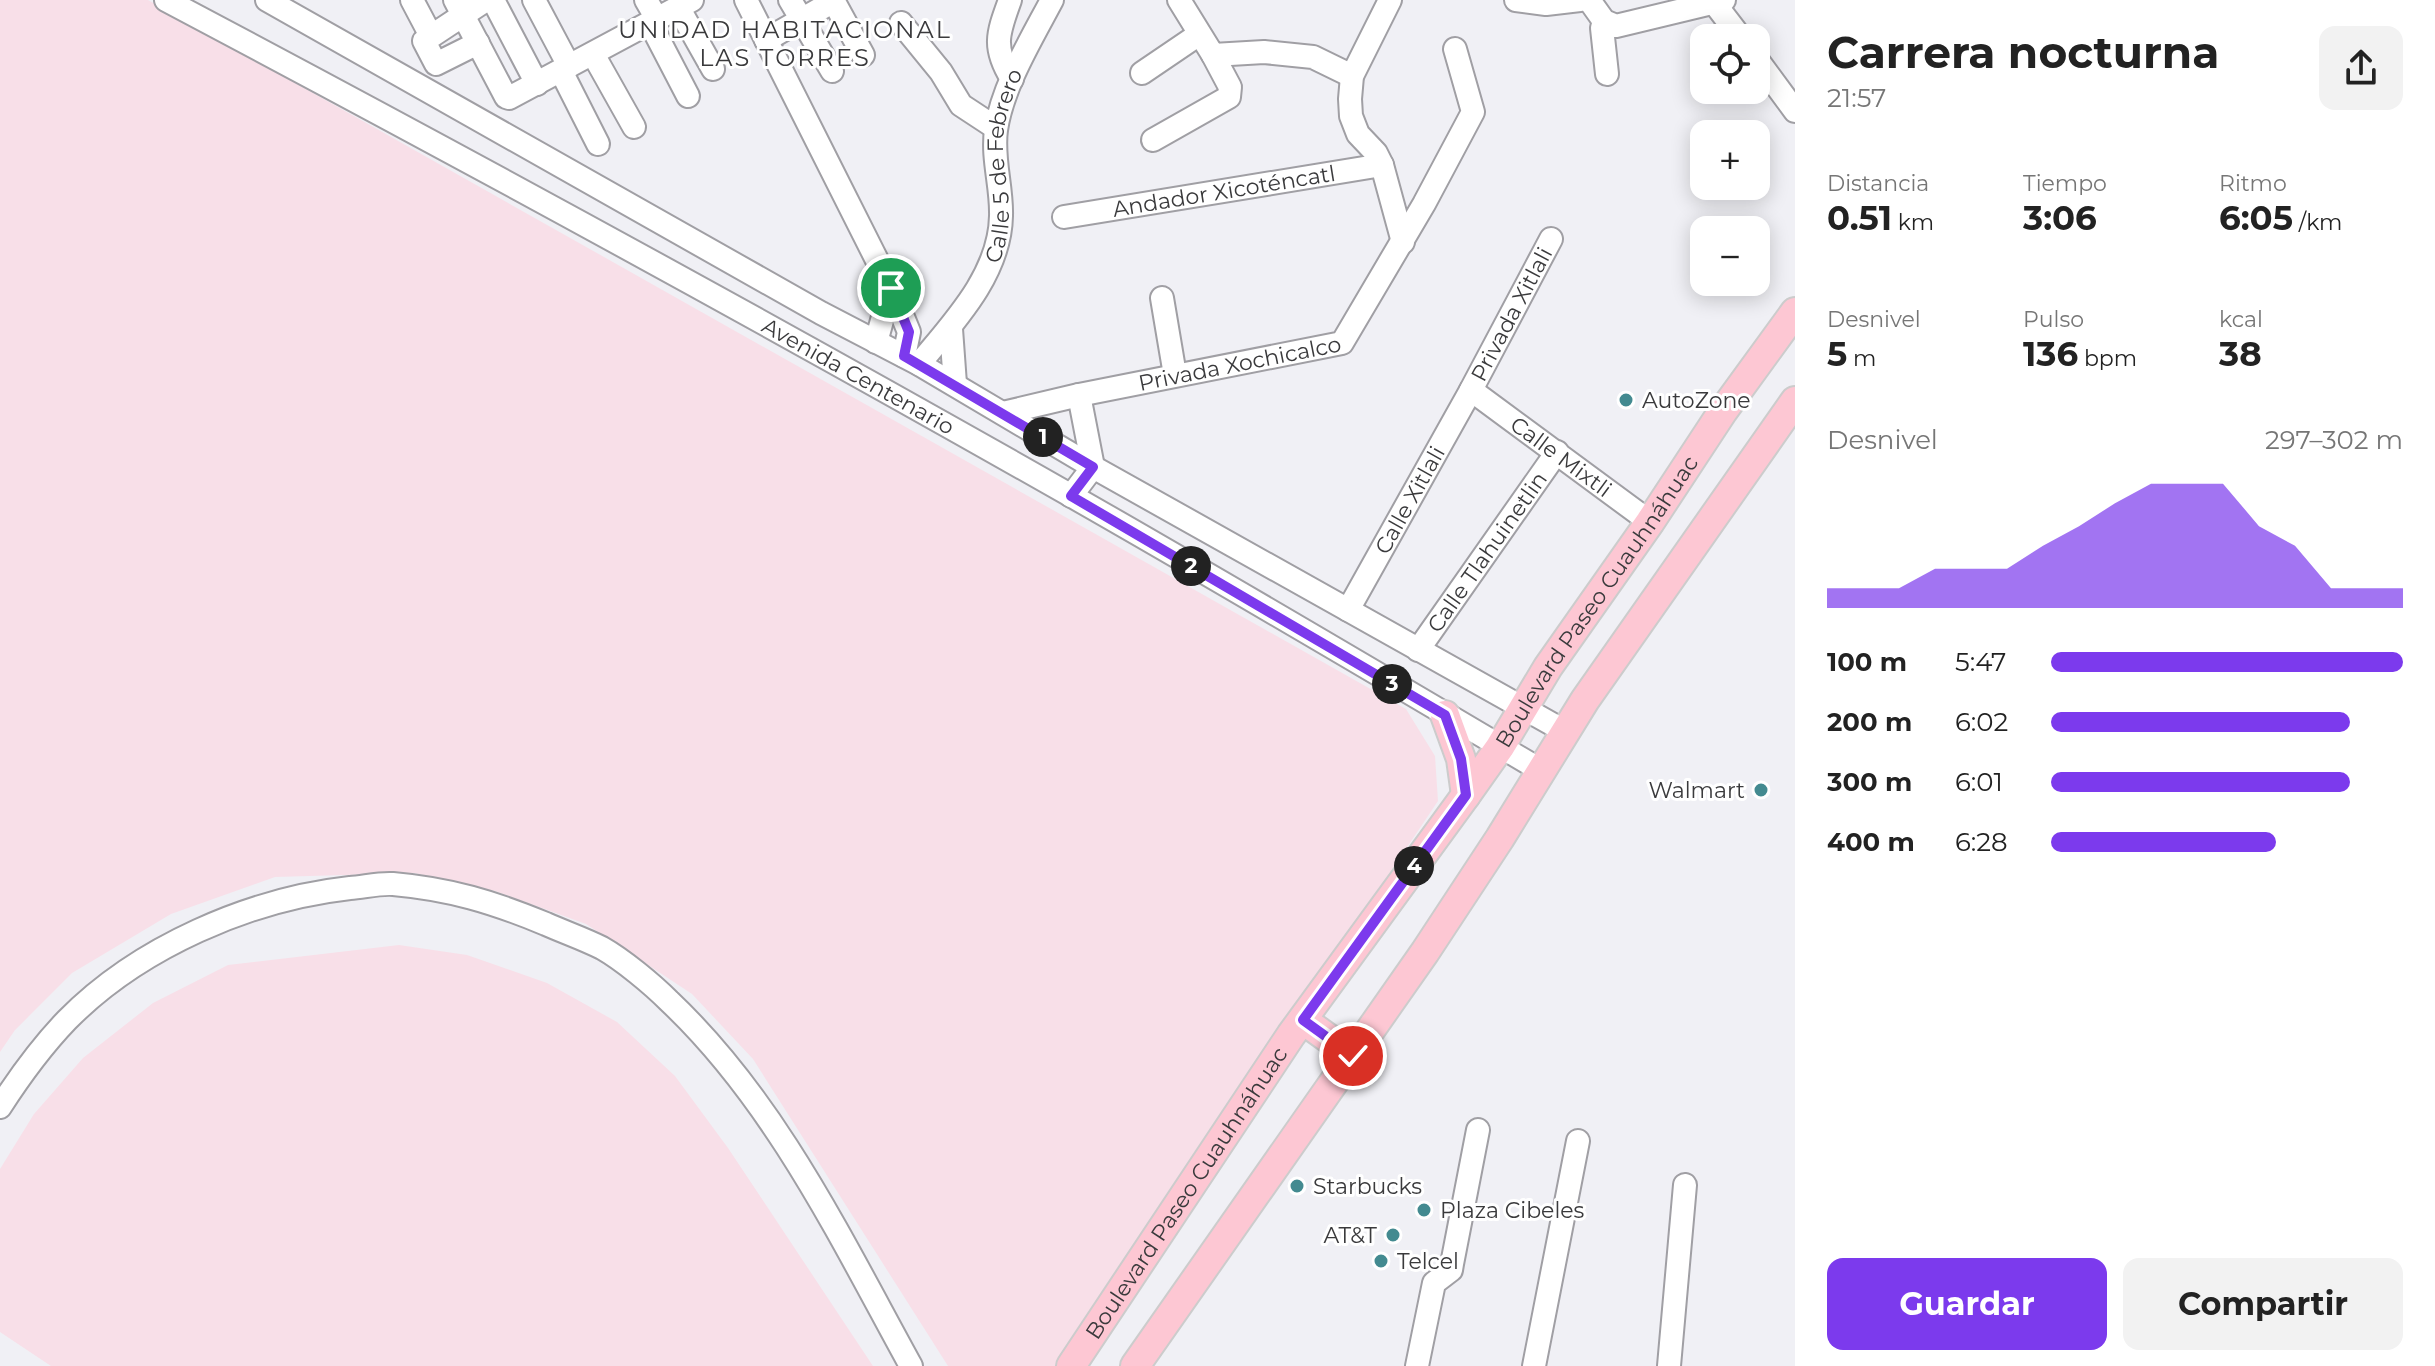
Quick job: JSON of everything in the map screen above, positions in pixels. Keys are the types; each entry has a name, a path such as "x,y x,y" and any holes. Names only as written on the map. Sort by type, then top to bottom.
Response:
{"main road":[{"name":"Boulevard Paseo Cuauhnáhuac","path":"1071,1366 1303,1020 1500,747 1548,667 1723,411 1795,312"},
{"name":"Boulevard Paseo Cuauhnáhuac","path":"1135,1366 1353,1056 1459,901 1585,700 1795,401"},
{"path":"1445,715 1461,759 1466,795"},
{"path":"1303,1020 1353,1056"}],"street":[{"name":"Avenida Centenario","path":"166,0 480,166 802,344 1071,496 1542,771"},
{"name":"Avenida Centenario","path":"267,0 821,313 955,384 1093,467 1566,732"},
{"path":"412,0 431,36"},
{"path":"478,43 436,64 424,42 459,8 486,0"},
{"path":"493,0 537,84"},
{"path":"534,0 598,144"},
{"path":"746,0 891,288 909,332 912,360"},
{"path":"790,0 832,71"},
{"path":"1010,0 999,33 1001,61 1012,79"},
{"name":"Calle 5 de Febrero","path":"912,360 951,329 991,265 999,240 1001,214 995,155 996,128 1012,79 1052,0"},
{"path":"1153,140 1229,97 1230,87 1179,0"},
{"path":"1390,0 1352,76 1351,116 1358,134 1376,153 1382,165 1403,242"},
{"path":"1516,0 1546,4 1580,0"},
{"path":"1589,0 1604,21 1616,26 1720,2 1733,24"},
{"path":"766,40 833,1 863,55"},
{"path":"459,8 507,98 593,54 651,14 685,2 713,69"},
{"path":"651,14 688,96"},
{"path":"1604,21 1607,74"},
{"path":"901,23 941,72 961,105 996,128"},
{"path":"1142,73 1198,35"},
{"name":"Privada Xochicalco","path":"1003,413 1175,375 1342,343 1403,242 1473,112 1455,49"},
{"path":"1213,55 1264,52 1313,57 1352,76"},
{"path":"593,54 634,127"},
{"path":"1770,77 1795,111"},
{"name":"Andador Xicoténcatl","path":"1064,217 1382,165"},
{"name":"Privada Xitlali","path":"1471,390 1551,239"},
{"path":"876,342 891,288"},
{"path":"1162,298 1175,375"},
{"path":"802,344 821,313"},
{"path":"951,329 955,384"},
{"name":"Calle Mixtli","path":"1471,390 1650,522"},
{"name":"Calle Xitlali","path":"1348,610 1471,390"},
{"path":"1071,496 1093,467 1079,395"},
{"name":"Calle Tlahuinetlin","path":"1418,650 1557,452"},
{"path":"0,1107 22,1073 67,1020 114,981 198,931 243,912 318,892 389,884 469,895 604,949 666,998 698,1030 742,1082 807,1178 911,1366"},
{"path":"1417,1366 1434,1283 1451,1270 1478,1130"},
{"path":"1534,1366 1578,1141"},
{"path":"1669,1366 1685,1185"}],"shaded area":[{"path":"0,0 148,0 1406,709 1435,756 1438,801 1060,1366 948,1366 753,1059 692,994 586,924 495,891 414,873 275,877 171,914 72,973 15,1030 0,1052"},
{"path":"399,945 467,955 547,983 617,1022 675,1076 728,1148 873,1366 51,1366 0,1332 0,1169 34,1114 83,1058 153,1003 228,965"}],"place":[{"name":"AutoZone","path":"1626,400"},
{"name":"Walmart","path":"1761,790"},
{"name":"Starbucks","path":"1297,1186"},
{"name":"Plaza Cibeles","path":"1424,1210"},
{"name":"AT&T","path":"1393,1235"},
{"name":"Telcel","path":"1381,1261"}],"district":[{"name":"UNIDAD HABITACIONAL LAS TORRES","path":"785,43"}],"route":[{"path":"891,288 909,332 904,356 1093,467 1071,496 1445,715 1461,759 1466,795 1303,1020 1353,1056"}]}
